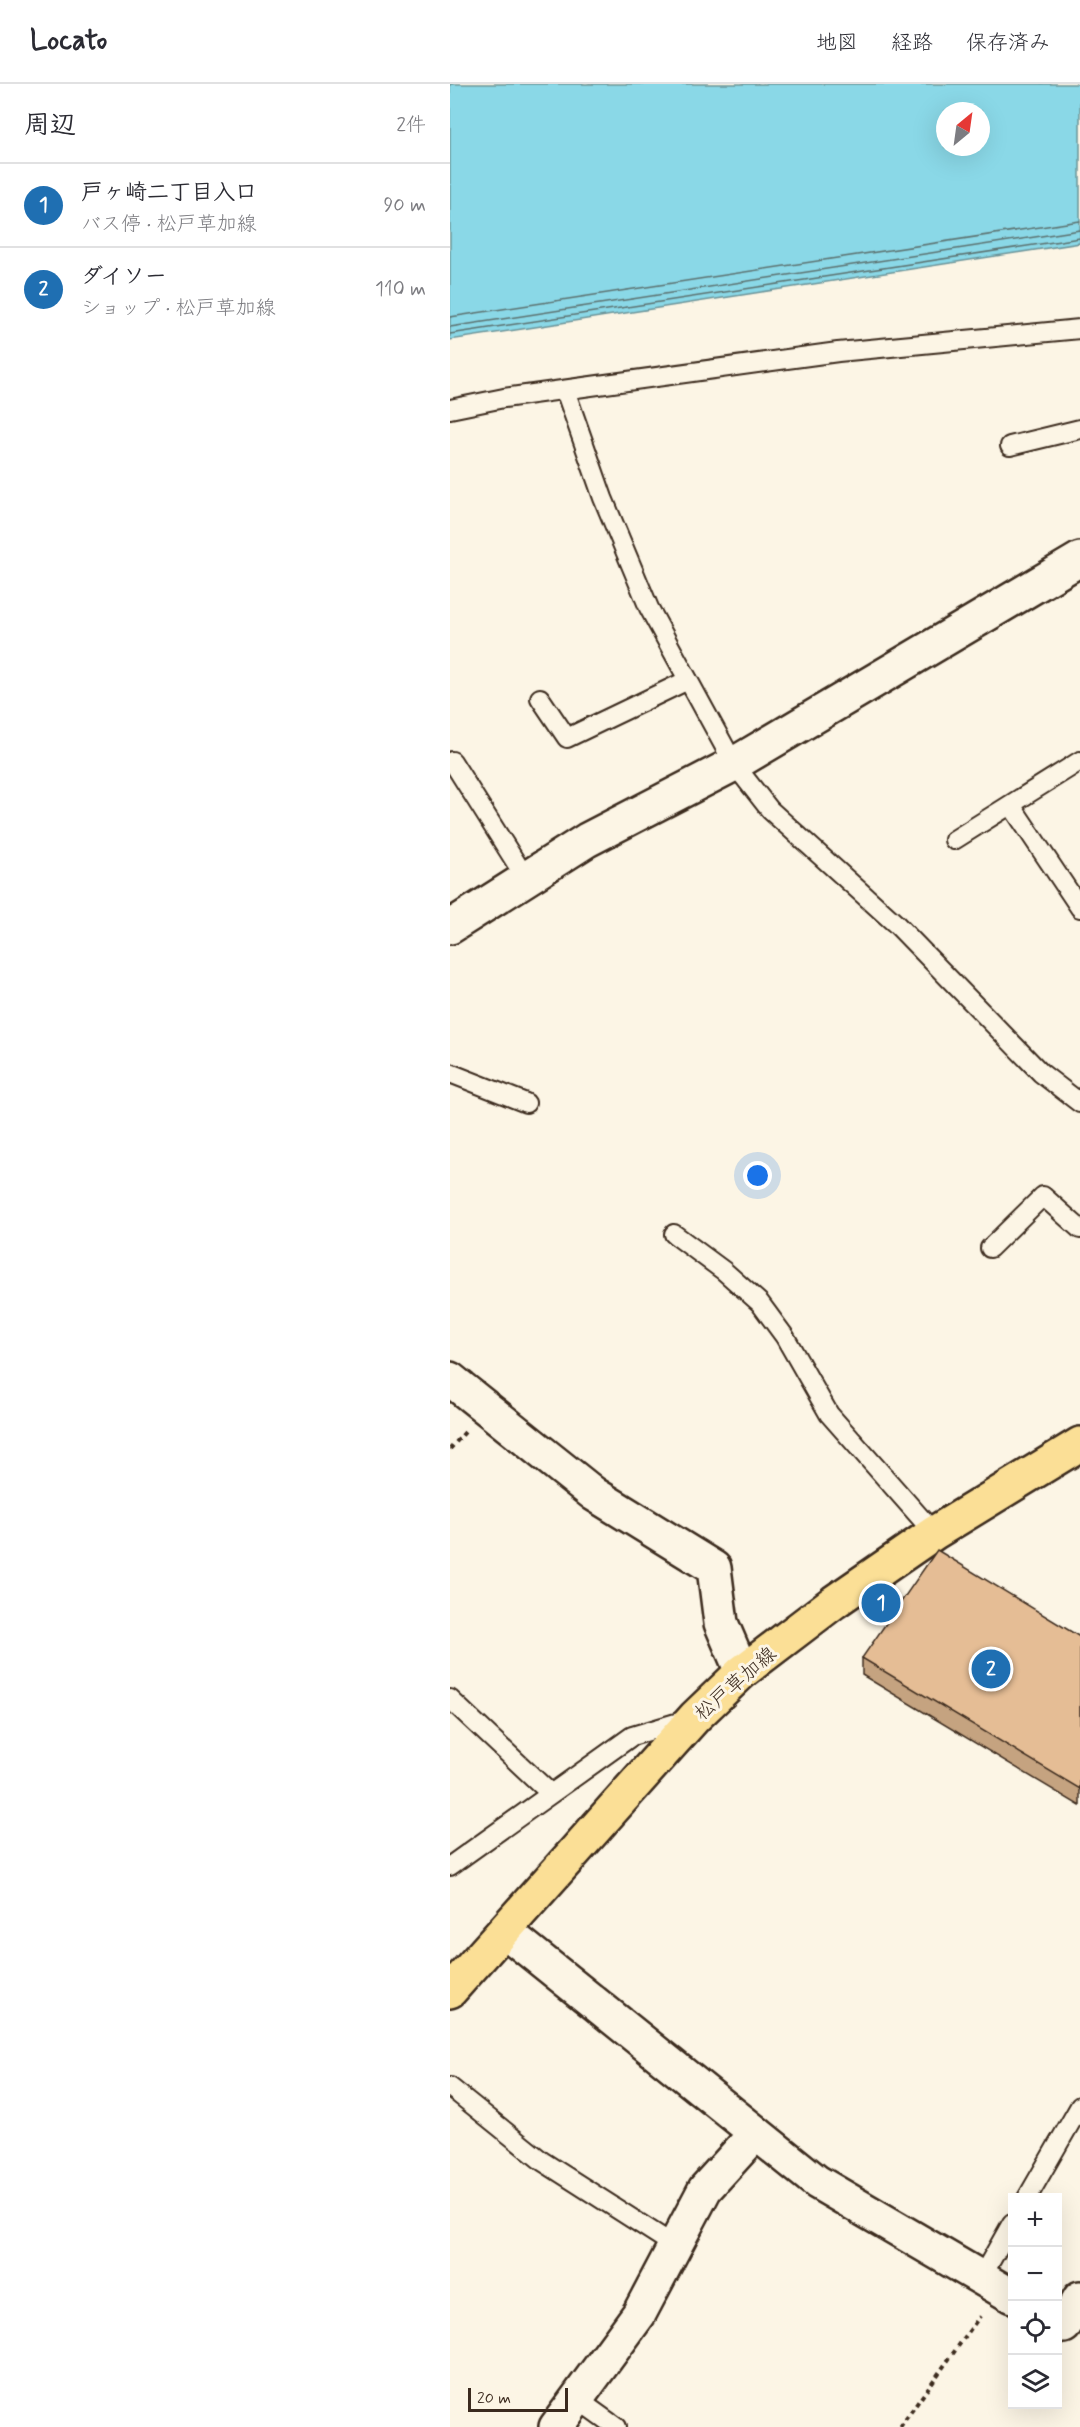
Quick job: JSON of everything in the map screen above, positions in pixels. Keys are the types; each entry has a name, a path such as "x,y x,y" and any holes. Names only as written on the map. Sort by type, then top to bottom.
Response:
{"main road":[{"name":"松戸草加線","path":"450,1991 695,1717 742,1672 834,1602 934,1533 1080,1444"}],"street":[{"path":"450,927 525,877 587,840 734,764 1080,559"},
{"path":"450,1379 594,1494 714,1568 721,1623 742,1672"},
{"path":"505,1931 817,2182 998,2288"},
{"path":"556,2427 639,2314 705,2188 756,2133"},
{"path":"1067,2328 1080,2298"}],"lane":[{"path":"450,409 565,390 838,352 1080,328"},
{"path":"565,390 603,498 649,608 734,764 770,810 896,924 1041,1072 1080,1103"},
{"path":"1010,446 1080,429"},
{"path":"540,698 567,738 688,680"},
{"path":"451,760 525,877"},
{"path":"954,840 1080,761"},
{"path":"1011,805 1080,908"},
{"path":"450,1073 526,1103"},
{"path":"990,1248 1043,1196 1080,1229"},
{"path":"674,1234 724,1270 760,1303 785,1337 829,1414 934,1533"},
{"path":"450,1699 550,1793"},
{"path":"450,1866 632,1736 695,1717"},
{"path":"450,2087 542,2161 675,2246"},
{"path":"1030,2193 1080,2106"},
{"path":"998,2288 1008,2242"},
{"path":"577,2399 615,2427"}],"path":[{"path":"900,2427 998,2288"}],"water":[{"path":"450,84 1080,84 1080,243 450,340"}],"building":[{"path":"937,1550 1080,1637 1080,1789 862,1658"}],"place":[{"name":"戸ヶ崎二丁目入口","path":"881,1603"},
{"name":"ダイソー","path":"991,1669"}]}
